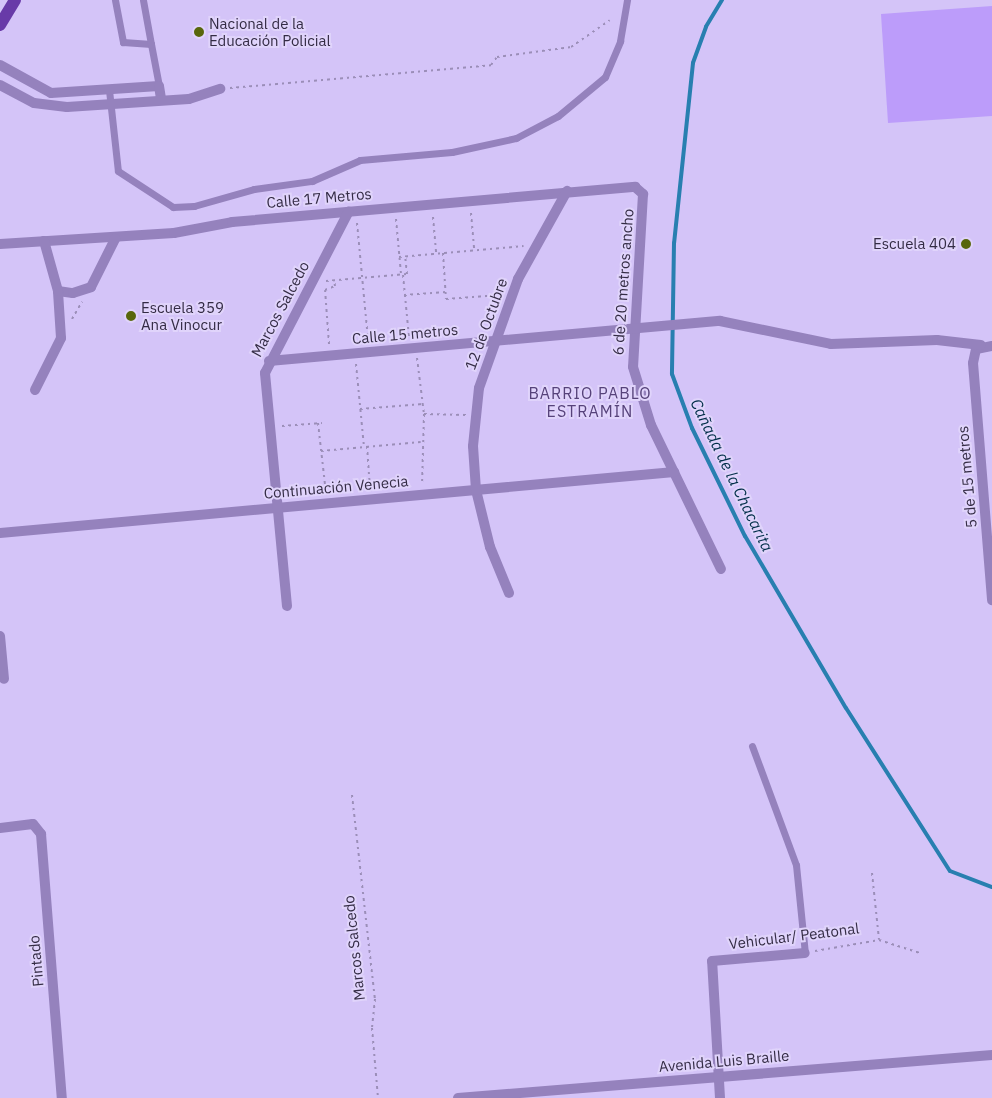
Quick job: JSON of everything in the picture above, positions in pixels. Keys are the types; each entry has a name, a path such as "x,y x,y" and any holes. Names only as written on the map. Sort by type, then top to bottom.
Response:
{"main road":[{"path":"0,25 14,0"}],"street":[{"path":"0,65 51,93 160,86 161,98"},
{"path":"0,85 48,106 161,98 189,99 220,89"},
{"name":"Calle 17 Metros","path":"0,244 115,239 352,211 567,191 640,190"},
{"name":"6 de 20 metros ancho","path":"640,190 632,331 639,392 674,472 721,569"},
{"name":"12 de Octubre","path":"509,593 490,547 476,490 476,416 493,342 512,294 536,245 567,191"},
{"name":"Marcos Salcedo","path":"287,606 276,507 265,373 269,361 311,282 352,211"},
{"path":"58,291 73,293 91,287 115,239"},
{"path":"35,390 61,338 58,291 44,241"},
{"name":"Calle 15 metros","path":"269,361 729,322 831,344 937,340 977,348 992,346"},
{"name":"5 de 15 metros","path":"977,348 988,498 992,599"},
{"name":"Continuación Venecia","path":"0,533 674,472"},
{"path":"0,636 4,679"},
{"name":"Pintado","path":"0,828 33,824 41,834 62,1098"},
{"name":"Vehicular/ Peatonal","path":"718,1076 712,961 805,953"},
{"name":"Avenida Luis Braille","path":"458,1098 992,1055"},
{"path":"718,1076 720,1098"}],"lane":[{"path":"115,0 122,42 152,44"},
{"path":"143,0 160,86"},
{"path":"109,90 118,171 173,207 194,206 254,189 312,181 360,160 452,152 516,138 558,116 605,77 620,41 627,0"},
{"path":"752,746 796,865 805,953"}],"path":[{"path":"220,89 491,65 497,57 571,47 610,20"},
{"path":"470,200 474,250"},
{"path":"432,203 436,254"},
{"path":"394,207 404,295 423,404 423,495"},
{"path":"352,211 362,278 368,340"},
{"path":"399,257 536,245"},
{"path":"443,253 446,299 512,294"},
{"path":"311,282 407,274 405,256"},
{"path":"329,344 325,290 335,286 334,280"},
{"path":"71,321 91,287"},
{"path":"404,295 446,292"},
{"path":"355,354 371,499"},
{"path":"360,409 423,404"},
{"path":"424,414 476,416"},
{"path":"318,423 327,503"},
{"path":"269,427 322,423"},
{"path":"321,451 422,442"},
{"name":"Marcos Salcedo","path":"352,794 375,999 372,1028 378,1098"},
{"name":"Vehicular/ Peatonal","path":"872,873 879,940"},
{"name":"Vehicular/ Peatonal","path":"805,953 879,940 920,953"}],"shaded area":[{"path":"992,6 992,116 888,123 881,14"}],"waterway":[{"name":"Cañada de la Chacarita","path":"722,0 706,27 693,63 674,243 672,374 692,428 745,536 846,708 950,871 992,887"}],"place":[{"name":"Nacional de la Educación Policial","path":"199,32"},
{"name":"Escuela 404","path":"966,244"},
{"name":"Escuela 359 Ana Vinocur","path":"131,316"}],"district":[{"name":"BARRIO PABLO ESTRAMÍN","path":"590,402"}]}
